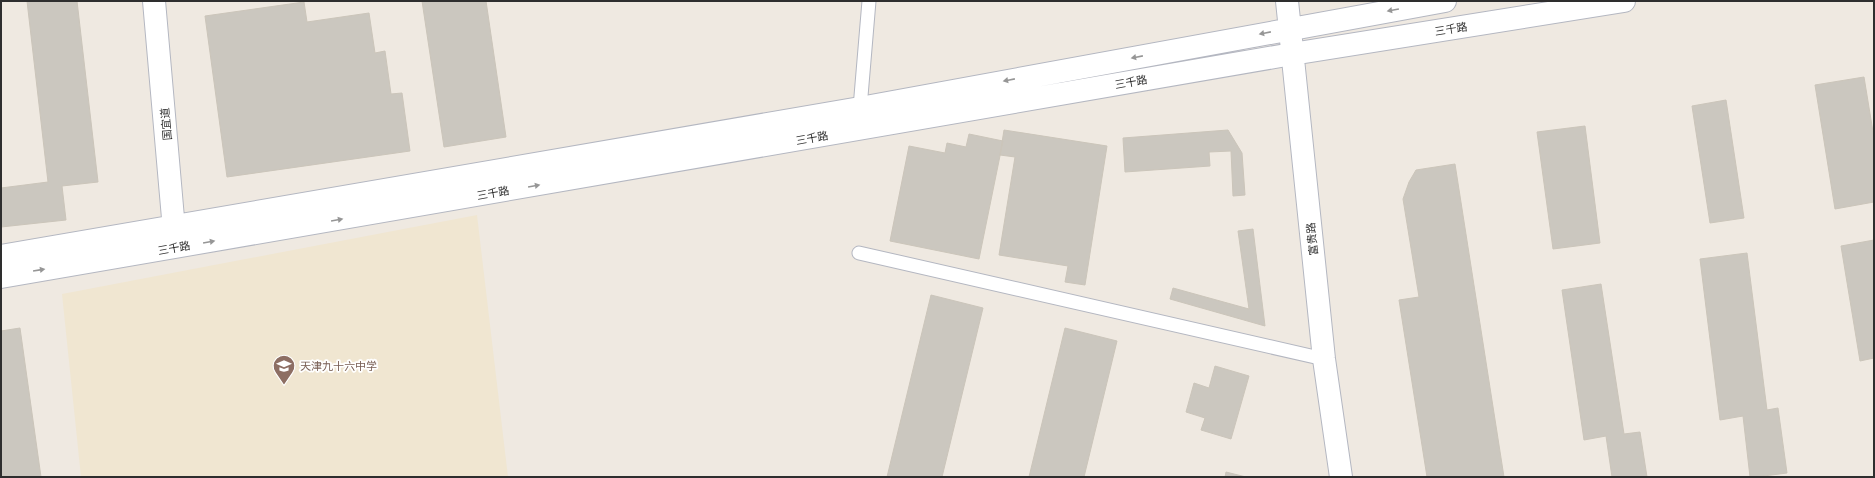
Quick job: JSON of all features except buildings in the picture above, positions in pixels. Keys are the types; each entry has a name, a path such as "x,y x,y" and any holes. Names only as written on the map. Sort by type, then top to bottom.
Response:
{"street":[{"name":"国宜道","path":"154,1 176,248"},
{"name":"富贵路","path":"1287,1 1324,359 1341,477"},
{"name":"三千路","path":"1,256 860,108 1290,28 1445,1"},
{"name":"三千路","path":"1,277 176,248 1292,54 1624,1"}],"lane":[{"path":"860,108 869,1"},
{"path":"859,253 1324,359"}],"shaded area":[{"name":"天津九十六中学","path":"477,215 508,477 81,477 62,294"}],"place":[{"name":"天津九十六中学","path":"284,386"}]}
